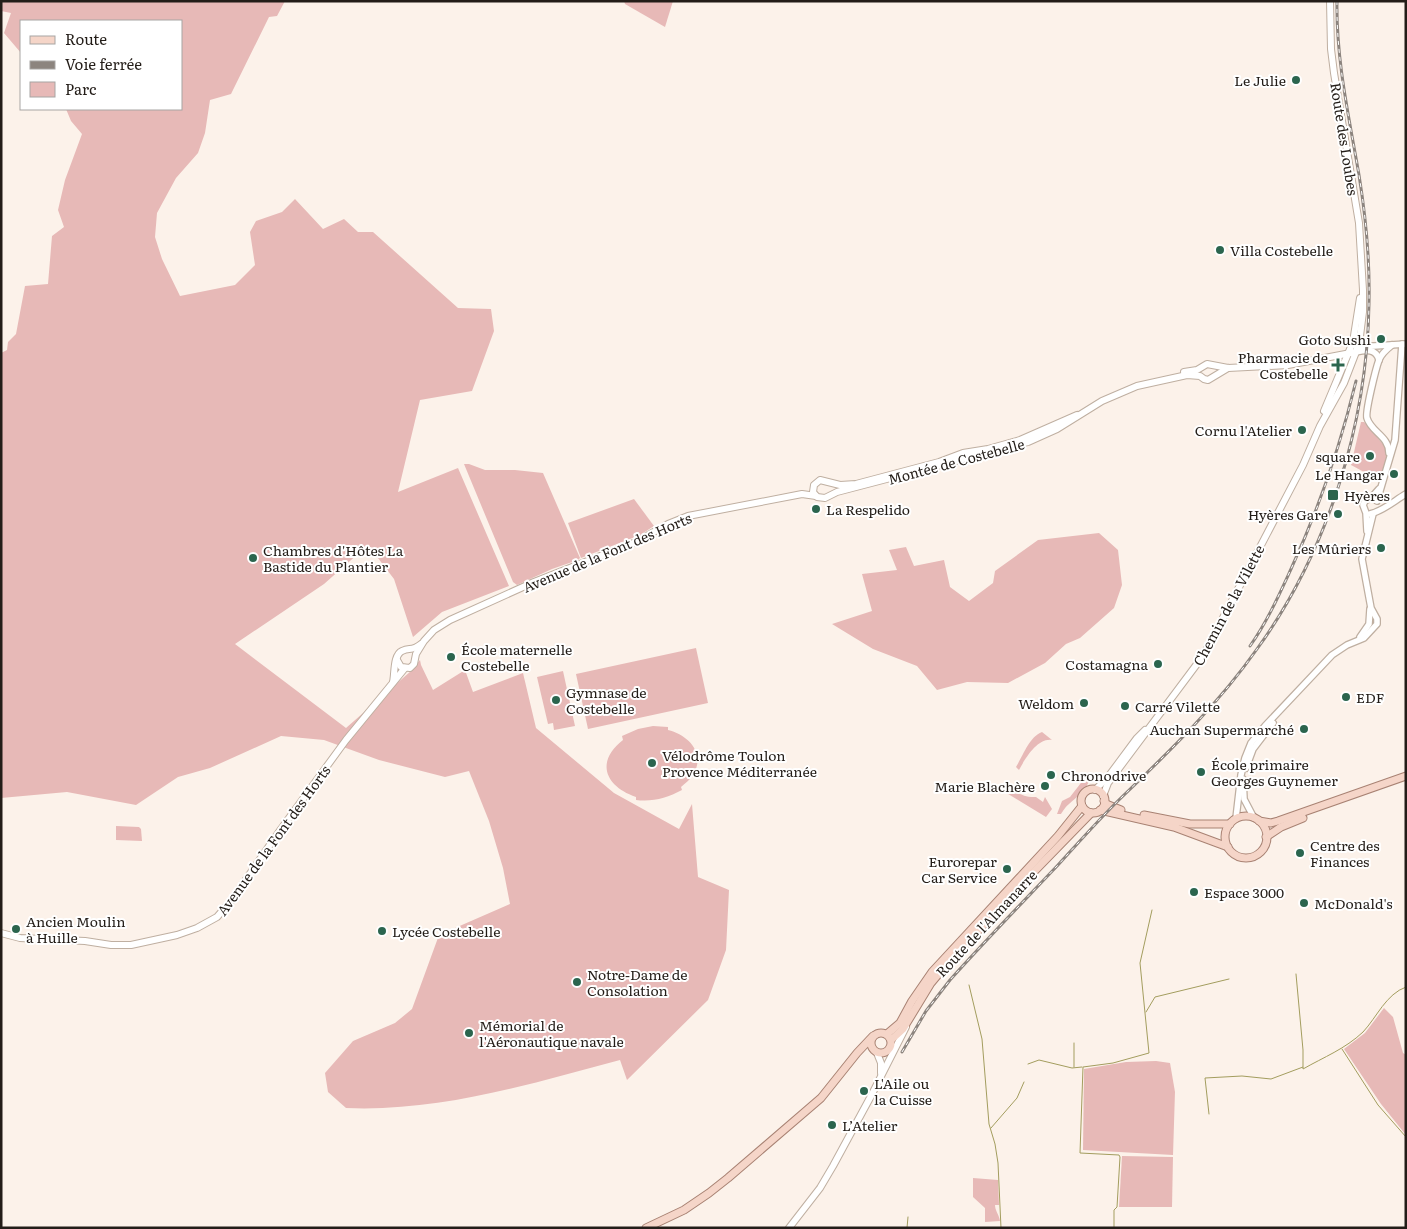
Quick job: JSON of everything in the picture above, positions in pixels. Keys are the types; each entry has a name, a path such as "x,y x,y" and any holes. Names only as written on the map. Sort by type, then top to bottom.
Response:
{"main road":[{"name":"Route des Loubes","path":"1330,1 1331,49 1358,223 1362,276 1363,312 1360,338 1354,350"},
{"name":"Route des Loubes","path":"1354,350 1362,276"},
{"name":"Montée de Costebelle","path":"1102,401 1110,394 1126,386 1200,368 1206,364 1228,368 1288,364 1354,350"},
{"name":"Montée de Costebelle","path":"1268,365 1354,350"},
{"name":"Chemin de la Vilette","path":"1103,798 1108,783 1203,656 1300,470 1345,364 1354,350"},
{"name":"Chemin de la Vilette","path":"1320,426 1344,383 1354,350"},
{"path":"1340,354 1345,364"},
{"path":"1213,366 1215,370 1214,376"},
{"path":"1200,368 1200,376"},
{"name":"Montée de Costebelle","path":"829,495 935,465 1006,449 1028,442 1049,434 1102,401 1137,386 1186,375 1200,376 1207,380 1228,368"},
{"name":"Montée de Costebelle","path":"828,482 848,486 939,462 964,453 1005,445 1034,435 1077,416"},
{"path":"820,480 828,482 831,488 829,495 823,498 816,496 813,492 813,486 820,480"},
{"name":"Avenue de la Font des Horts","path":"802,494 813,486"},
{"name":"Avenue de la Font des Horts","path":"409,650 415,648 434,630 450,620 554,573 636,542 677,520 706,512 802,494 816,496"},
{"name":"Avenue de la Font des Horts","path":"415,658 424,641"},
{"path":"404,650 409,650 414,654 415,658 413,666 404,668 399,666 396,660 399,653 404,650"},
{"name":"Avenue de la Font des Horts","path":"392,683 396,660"},
{"name":"Avenue de la Font des Horts","path":"1,932 20,938 126,945 165,938 197,928 212,920 225,909 346,740 404,668"},
{"name":"Chemin de la Vilette","path":"1095,790 1108,777 1137,738 1152,724"},
{"path":"1228,847 1225,835 1230,824 1236,818 1248,816 1271,823 1278,822 1406,776"},
{"path":"1266,837 1285,825 1406,781"},
{"path":"1230,824 1172,822 1115,808 1106,804 1095,790 1084,793 1081,799 1082,806 1091,813 1100,810 1174,828 1228,847 1238,856 1255,856 1263,848 1266,831 1256,819"},
{"path":"1100,810 1103,798"},
{"name":"Route de l'Almanarre","path":"889,1037 932,972 1058,836 1082,806"},
{"name":"Route de l'Almanarre","path":"889,1037 903,1028 931,983 946,966 1027,878 1091,813"},
{"path":"789,1228 820,1188 914,1011"},
{"path":"646,1228 684,1210 709,1193 821,1098 852,1059 874,1036 882,1032 889,1037 891,1048 887,1051 882,1053 864,1052 852,1059"},
{"path":"874,1036 871,1042 881,1063 881,1076"},
{"path":"884,1068 887,1051"}],"street":[{"path":"1360,338 1362,343 1370,346"},
{"path":"1236,818 1241,775 1248,749 1265,726 1332,655 1367,635 1372,621 1362,559 1375,512 1375,501 1395,440 1404,344 1370,346 1354,350"},
{"path":"1389,456 1388,444 1369,423 1366,414 1379,360 1392,345"},
{"path":"1354,350 1371,351 1376,354 1379,360"},
{"path":"1384,438 1395,440"},
{"path":"1366,513 1382,510 1406,494"},
{"path":"1367,536 1364,503 1367,499 1389,504"},
{"path":"1256,819 1244,799 1244,777 1253,749 1283,709"}],"green space":[{"path":"1,1 285,1 277,16 269,17 231,94 210,100 205,133 198,153 176,178 157,213 155,237 162,259 180,296 235,285 255,265 250,232 256,221 282,212 295,199 323,229 344,219 358,232 373,232 458,308 491,309 494,331 472,391 420,400 398,492 458,468 509,586 442,612 413,637 394,579 368,545 324,584 235,644 346,728 411,671 420,660 433,690 465,670 473,692 523,673 536,728 614,793 679,829 692,804 698,877 729,890 726,950 708,1000 627,1080 620,1060 519,1087 416,1106 346,1108 328,1092 325,1073 353,1041 395,1023 412,1009 439,935 510,904 503,868 489,821 469,771 445,777 379,760 324,740 281,736 210,768 178,777 136,805 67,792 1,798 1,353 7,350 8,342 16,334 25,286 48,284 52,236 64,227 58,210 65,180 82,134 71,121 66,110 182,110 182,20 20,20 20,52 4,33 11,13 1,11"},
{"path":"624,1 673,1 665,27 625,4"},
{"name":"square","path":"1361,422 1364,422 1388,450 1379,480 1351,465"},
{"path":"464,464 485,470 515,470 543,473 580,558 517,585 513,582"},
{"path":"634,499 654,526 640,535 581,558 568,523"},
{"path":"1099,533 1118,550 1122,585 1114,608 1080,638 1066,644 1045,663 1008,683 967,682 937,690 917,666 873,649 832,624 872,611 862,574 897,570 889,550 906,547 914,566 944,560 950,587 969,601 993,583 995,571 1038,540"},
{"path":"696,648 708,703 588,729 576,674"},
{"name":"Gymnase de Costebelle","path":"563,671 575,726 554,730 553,723 548,724 537,677"},
{"name":"Vélodrôme Toulon Provence Méditerranée","path":"653,726 668,727 668,730 683,736 689,741 696,753 697,767 692,777 681,787 682,790 660,799 636,800 636,797 617,787 611,780 607,773 607,765 614,748 623,740 622,736 638,729"},
{"path":"1042,732 1052,740 1041,742 1028,755 1019,770 1016,767 1027,747 1037,734"},
{"path":"1084,779 1089,780 1084,790 1061,814 1057,814 1062,801 1070,797"},
{"path":"1001,783 1022,795 1036,797 1043,802 1045,797 1052,809 1046,817 1000,789"},
{"path":"116,826 139,827 141,829 142,841 116,840"},
{"path":"1384,1008 1393,1017 1403,1053 1406,1055 1406,1135 1381,1104 1344,1049 1365,1033"},
{"path":"1156,1061 1170,1063 1175,1092 1173,1155 1083,1150 1084,1069 1126,1062"},
{"path":"1122,1156 1173,1157 1172,1207 1119,1207"},
{"path":"973,1178 998,1180 999,1205 995,1205 1000,1221 985,1222 985,1208 973,1197"}],"waterway":[{"path":"1114,1228 1114,1210 1117,1207 1120,1157 1119,1155 1080,1153 1083,1067 1113,1063 1149,1053 1140,963 1152,910"},
{"path":"1296,974 1303,1067"},
{"path":"1146,1012 1155,997 1229,979"},
{"path":"969,985 982,1039 989,1124 998,1163 1001,1228"},
{"path":"1209,1114 1205,1078 1242,1076 1271,1079 1303,1067 1303,1069 1342,1048 1356,1038 1368,1026 1387,1000 1406,987"},
{"path":"1074,1043 1074,1067"},
{"path":"1342,1049 1378,1105 1406,1137"},
{"path":"1028,1064 1039,1060 1072,1068 1082,1067"},
{"path":"991,1128 1017,1098 1024,1082"},
{"path":"907,1228 908,1217"}],"railway":[{"path":"902,1052 926,1011 950,980 1115,803 1177,743 1227,688 1257,649 1282,611 1304,571 1323,529 1339,485 1361,395 1367,350 1369,304 1366,223 1341,67 1337,1"},
{"path":"1250,646 1262,628 1277,598 1311,522 1336,453 1356,381"}],"place":[{"name":"Le Julie","path":"1296,80"},
{"name":"Villa Costebelle","path":"1220,250"},
{"name":"Goto Sushi","path":"1381,339"},
{"name":"Pharmacie de Costebelle","path":"1338,365"},
{"name":"Cornu l'Atelier","path":"1302,430"},
{"name":"square","path":"1370,456"},
{"name":"Le Hangar","path":"1394,474"},
{"name":"Hyères","path":"1333,495"},
{"name":"La Respelido","path":"816,509"},
{"name":"Hyères Gare","path":"1338,514"},
{"name":"Les Mûriers","path":"1381,548"},
{"name":"Chambres d'Hôtes La Bastide du Plantier","path":"253,558"},
{"name":"École maternelle Costebelle","path":"451,657"},
{"name":"Costamagna","path":"1158,664"},
{"name":"EDF","path":"1346,697"},
{"name":"Gymnase de Costebelle","path":"556,700"},
{"name":"Weldom","path":"1084,703"},
{"name":"Carré Vilette","path":"1125,706"},
{"name":"Auchan Supermarché","path":"1304,729"},
{"name":"Vélodrôme Toulon Provence Méditerranée","path":"652,763"},
{"name":"École primaire Georges Guynemer","path":"1201,772"},
{"name":"Chronodrive","path":"1051,775"},
{"name":"Marie Blachère","path":"1045,786"},
{"name":"Centre des Finances","path":"1300,853"},
{"name":"Eurorepar Car Service","path":"1007,869"},
{"name":"Espace 3000","path":"1194,892"},
{"name":"McDonald's","path":"1304,903"},
{"name":"Ancien Moulin à Huille","path":"16,929"},
{"name":"Lycée Costebelle","path":"382,931"},
{"name":"Notre-Dame de Consolation","path":"577,982"},
{"name":"Mémorial de l'Aéronautique navale","path":"469,1033"},
{"name":"L'Aile ou la Cuisse","path":"864,1091"},
{"name":"L’Atelier","path":"832,1125"}]}
